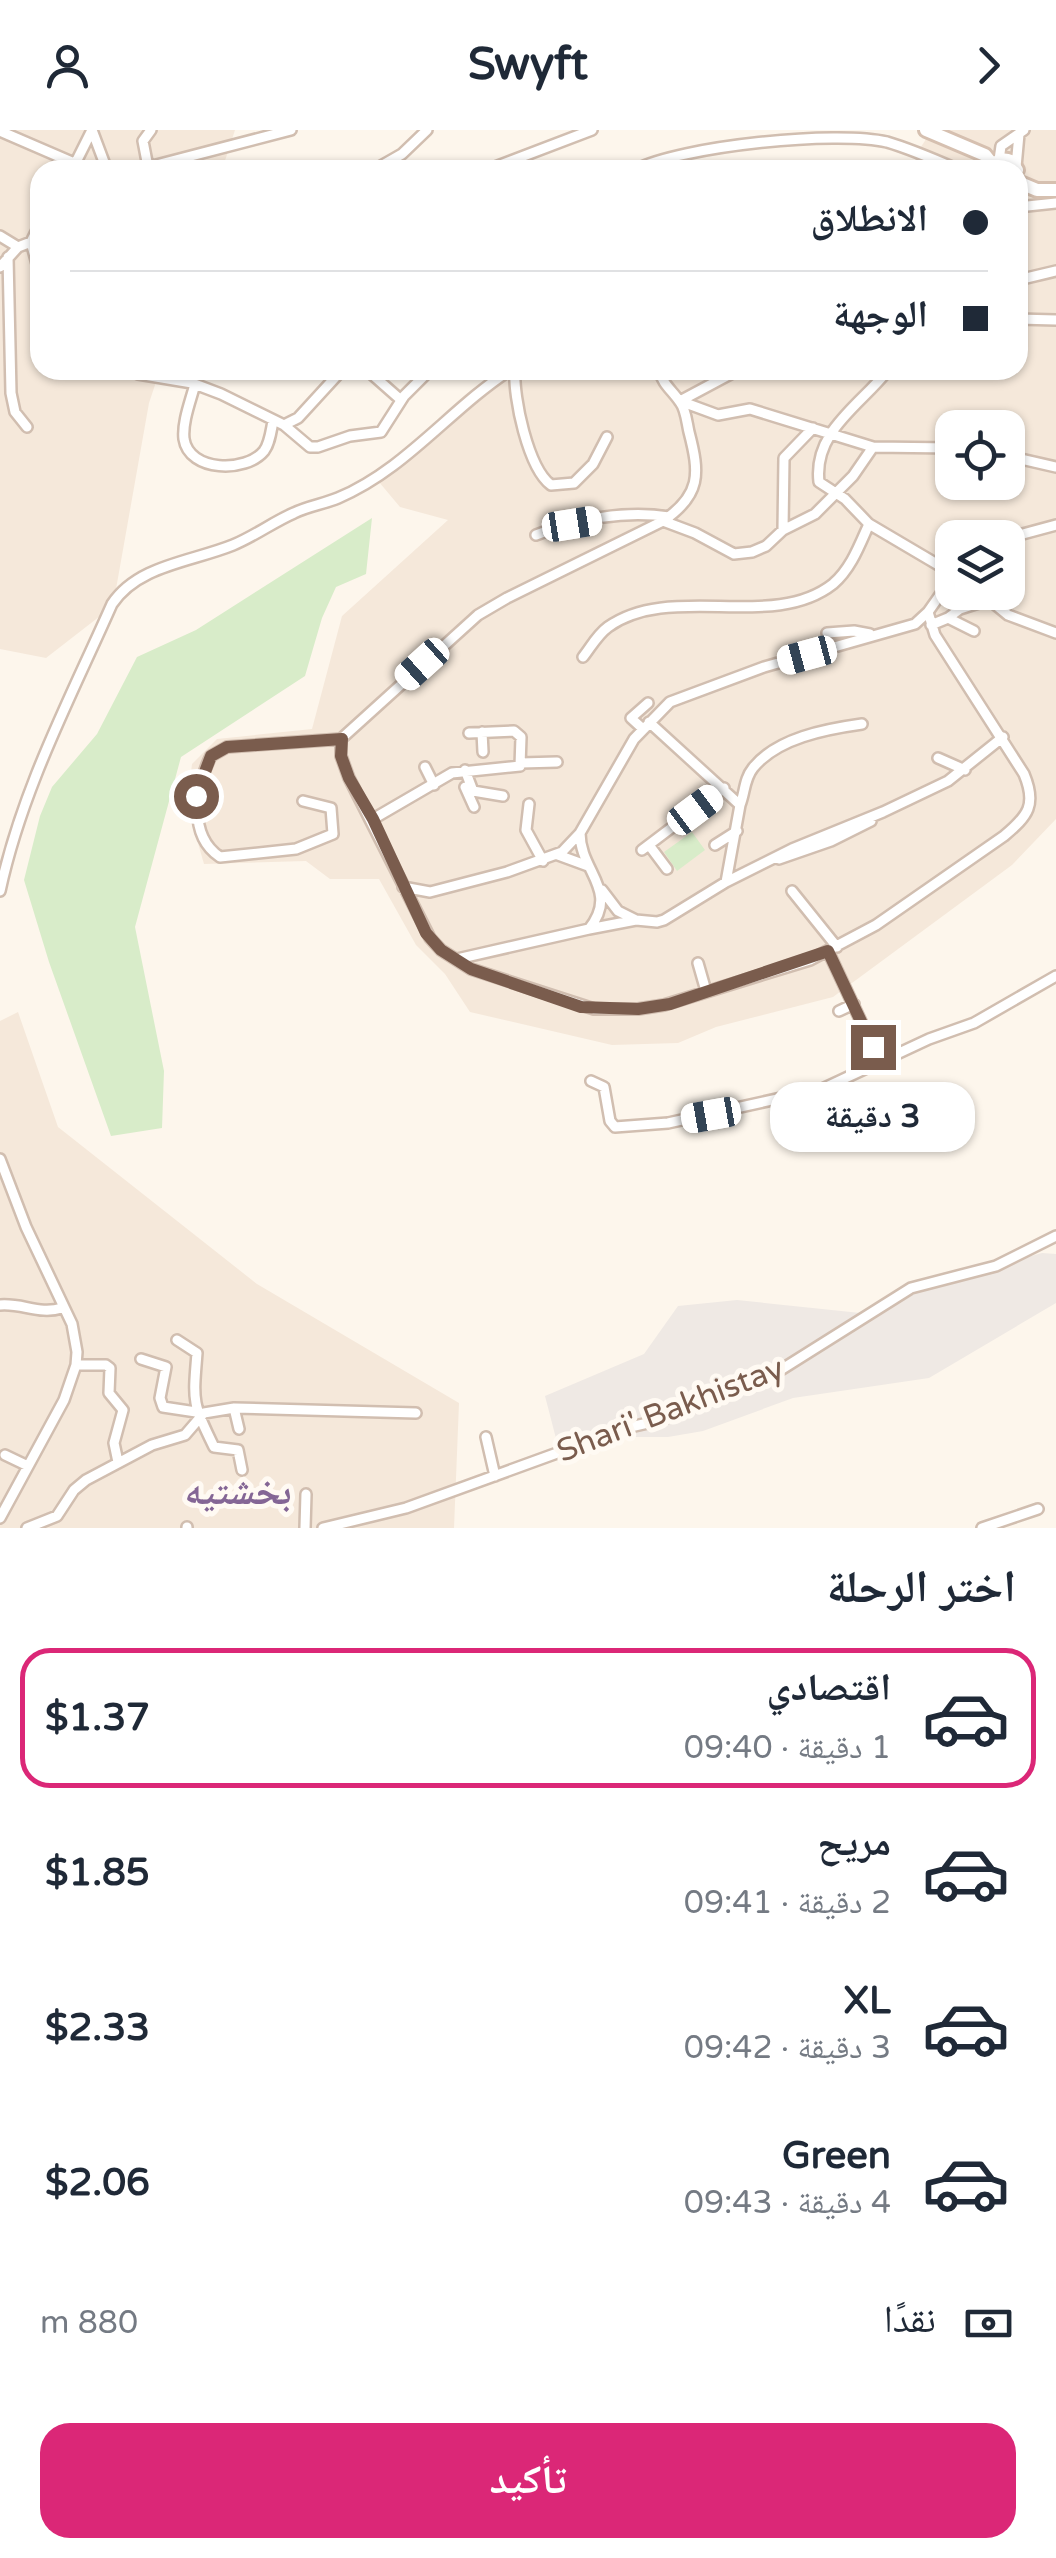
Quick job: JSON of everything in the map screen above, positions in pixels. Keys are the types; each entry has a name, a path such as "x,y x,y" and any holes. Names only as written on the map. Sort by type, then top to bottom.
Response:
{"street":[{"path":"76,160 92,130 102,160"},
{"path":"143,160 144,141 150,130"},
{"path":"173,160 291,130"},
{"path":"392,160 427,130"},
{"path":"513,160 592,130"},
{"path":"926,130 990,160"},
{"path":"0,132 60,160"},
{"path":"996,160 1001,146 1022,132"},
{"path":"1019,160 1022,132"},
{"path":"662,160 696,152 842,137 888,142 934,160"},
{"path":"1028,182 1037,190 1056,190"},
{"path":"1028,206 1056,203"},
{"path":"0,236 18,247"},
{"path":"0,266 18,247 30,242"},
{"path":"8,257 11,393 15,412 27,427"},
{"path":"1028,277 1056,270"},
{"path":"1028,319 1056,320"},
{"path":"177,380 195,384 279,423 304,444 318,447 350,436 381,432 401,400 420,380"},
{"path":"195,384 184,436 188,448 198,458 222,466 248,462 266,448 279,423 298,418 333,380"},
{"path":"378,380 401,400"},
{"path":"0,892 9,847 33,776 122,589 136,578 233,545 292,514 366,484 500,380"},
{"path":"514,380 530,458 550,485 574,483 593,464 607,437"},
{"path":"664,380 669,392 680,401 718,415 750,408 873,447 935,448"},
{"path":"680,401 719,380"},
{"path":"880,380 829,434 821,453 818,477 821,485 870,524 935,565"},
{"path":"303,801 331,808 333,834 296,849 220,857 205,837 196,796 211,756 227,747 342,739 478,615 666,519 691,496 696,484 694,449 680,401"},
{"path":"783,530 784,458 813,428"},
{"path":"536,535 610,517 666,519 734,554 752,552 815,514 853,476 873,447"},
{"path":"1025,459 1054,464"},
{"path":"583,657 598,636 628,617 700,606 768,606 822,591 849,566 870,524"},
{"path":"1025,534 1056,526"},
{"path":"403,887 430,892 542,862 558,854 580,834 611,775 646,725 670,702 764,667 915,624 935,602"},
{"path":"931,625 959,610"},
{"path":"1004,610 1056,633"},
{"path":"342,739 344,766 426,933 441,950 471,969 594,1010 655,1007 833,949 876,925 1004,836 1027,815 1028,785 1003,737 931,625 928,612"},
{"path":"948,618 974,632"},
{"path":"827,632 873,635"},
{"path":"648,703 632,718 646,725 740,805"},
{"path":"726,882 740,805 751,770 777,750 823,730 862,724"},
{"path":"373,819 462,770 518,769 522,763 520,737 514,730 470,733"},
{"path":"482,732 483,752"},
{"path":"457,959 636,920 664,920 767,861 883,812 965,770 1003,737"},
{"path":"938,758 965,770"},
{"path":"522,763 557,762"},
{"path":"425,767 434,785"},
{"path":"462,770 473,791 503,796"},
{"path":"462,770 474,807"},
{"path":"667,869 646,847 724,788"},
{"path":"528,804 526,830 542,862"},
{"path":"715,845 737,831"},
{"path":"580,834 580,846 602,890 618,911 636,920"},
{"path":"558,854 588,866"},
{"path":"589,929 600,909 602,890"},
{"path":"792,891 833,949 873,1047 884,1060"},
{"path":"698,963 706,991"},
{"path":"591,1082 604,1087 610,1122 616,1127 711,1115 801,1095 852,1077 984,1018 1056,976"},
{"path":"839,1011 854,1004"},
{"path":"0,1159 74,1333 76,1364 56,1417 0,1518"},
{"name":"Shari' Bakhistay","path":"324,1528 406,1508 626,1428 662,1420 710,1402 779,1371 911,1288 978,1272 1056,1236"},
{"path":"0,1306 19,1304 41,1312 62,1308"},
{"path":"177,1340 197,1353 192,1399 214,1447 238,1450 242,1470"},
{"path":"140,1359 166,1366 160,1404 172,1411 198,1414 234,1408 416,1413"},
{"path":"76,1364 110,1368 109,1393 122,1410 114,1443 118,1462"},
{"path":"234,1408 239,1429"},
{"path":"27,1528 57,1516 74,1490 118,1462 186,1435 198,1414"},
{"path":"486,1437 495,1476"},
{"path":"5,1455 29,1471"},
{"path":"90,1466 94,1480"},
{"path":"305,1528 306,1494"},
{"path":"982,1528 1038,1509"}],"shaded area":[{"path":"0,130 235,130 225,160 30,160 30,380 157,380 149,403 113,606 46,658 0,649"},
{"path":"932,130 1056,130 1056,819 1012,865 833,997 716,1027 678,1043 612,1045 470,1012 445,974 416,945 379,879 330,879 306,861 204,864 187,805 192,764 217,739 312,729 342,616 448,520 400,507 379,482 506,380 1028,380 1028,160 915,160 915,156"},
{"path":"18,1012 58,1127 257,1284 459,1403 454,1528 0,1528 0,1021"},
{"path":"1042,1253 1056,1254 1056,1303 929,1378 793,1398 703,1431 668,1437 596,1437 559,1450 545,1396 644,1354 678,1306 737,1300 870,1314 916,1288"}],"green space":[{"path":"372,518 366,574 336,587 322,618 305,676 181,757 135,927 164,1071 162,1128 111,1136 24,880 40,816 52,787 97,734 137,657 196,630"},
{"path":"692,832 705,850 677,871 664,852"}],"district":[{"name":"بخشتيه","path":"238,1491"}],"route":[{"path":"196,796 211,756 227,747 342,739 341,756 349,778 373,819 426,933 441,950 471,969 581,1007 638,1009 670,1004 828,951 873,1047"}]}
